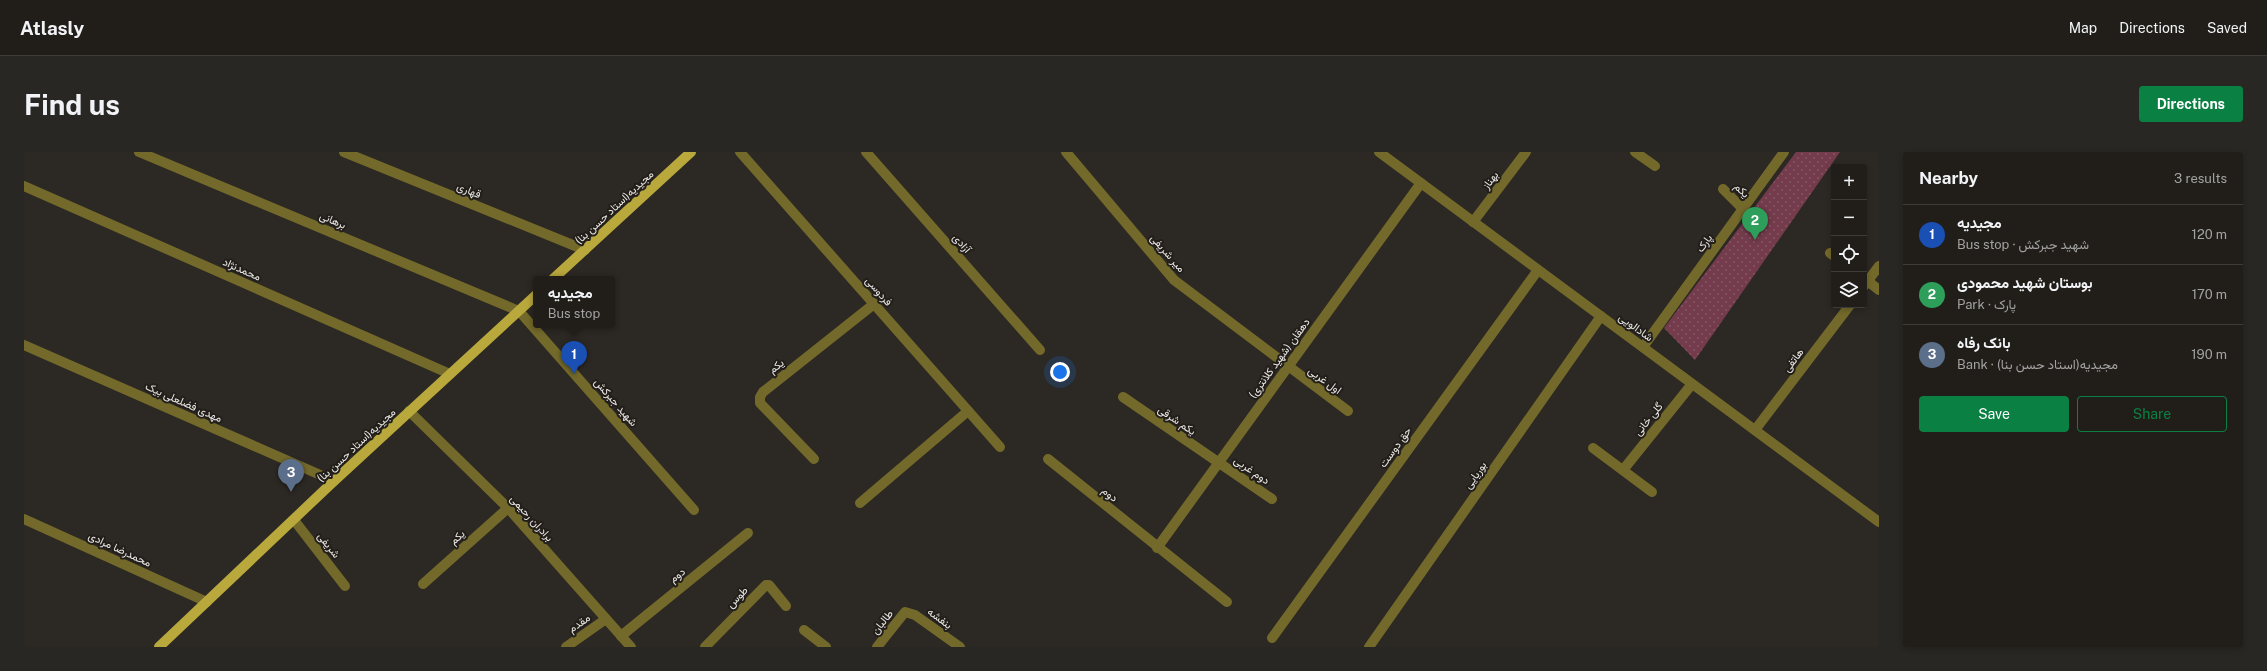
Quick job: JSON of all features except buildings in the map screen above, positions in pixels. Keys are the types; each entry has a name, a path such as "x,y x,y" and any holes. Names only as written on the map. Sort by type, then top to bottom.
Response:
{"main road":[{"name":"مجیدیه(استاد حسن بنا)","path":"556,276 691,152"},
{"name":"مجیدیه(استاد حسن بنا)","path":"159,647 334,481 533,298"}],"street":[{"name":"برهانی","path":"139,152 519,311"},
{"name":"قهاری","path":"344,152 585,250"},
{"name":"فردوسی","path":"740,152 1000,447"},
{"name":"آزادی","path":"866,152 1040,350"},
{"name":"میر شریفی","path":"1066,152 1174,280 1288,368"},
{"name":"شادالویی","path":"1379,152 1879,522"},
{"name":"بهناز","path":"1473,222 1526,152"},
{"path":"1635,152 1655,166"},
{"name":"پارک","path":"1643,347 1784,152"},
{"name":"دهقان (شهید کلانتری)","path":"1157,548 1421,183"},
{"name":"محمدنژاد","path":"24,186 450,374"},
{"name":"یکم","path":"1723,189 1743,209"},
{"path":"1867,280 1879,266"},
{"name":"حق دوست","path":"1272,638 1538,270"},
{"path":"1867,283 1879,290"},
{"name":"یکم","path":"814,459 760,403 760,398 763,392 874,304"},
{"name":"هاتفی","path":"1755,430 1848,308"},
{"name":"شهید جبرکش","path":"519,311 533,327"},
{"name":"بوریایی","path":"1369,647 1601,316"},
{"name":"شهید جبرکش","path":"534,328 694,510"},
{"name":"مهدی فضلعلی بیک","path":"24,345 334,481"},
{"name":"اول غربی","path":"1288,368 1348,411"},
{"name":"گلی خانی","path":"1623,470 1692,384"},
{"name":"یکم شرقی","path":"1122,397 1219,462"},
{"path":"860,503 968,411"},
{"name":"برادران رحیمی","path":"409,412 508,508 631,647"},
{"path":"1593,448 1652,492"},
{"name":"دوم","path":"1048,459 1157,548 1227,602"},
{"name":"دوم غربی","path":"1219,462 1272,499"},
{"name":"یکم","path":"423,584 508,508"},
{"name":"محمدرضا مرادی","path":"24,519 207,602"},
{"name":"شریفی","path":"294,520 345,586"},
{"name":"دوم","path":"621,636 748,534"},
{"name":"طوس","path":"705,647 766,585 769,585 786,606"},
{"name":"طالبان","path":"877,647 905,612"},
{"name":"بنفشه","path":"905,612 915,615 960,647"},
{"name":"مقدم","path":"566,647 606,619"},
{"path":"804,630 826,647"}],"shaded area":[{"path":"1796,152 1840,152 1695,360 1664,328"}],"place":[{"name":"بوستان شهید محمودی","path":"1755,240"},
{"name":"مجیدیه","path":"574,374"},
{"name":"بانک رفاه","path":"291,492"}]}
